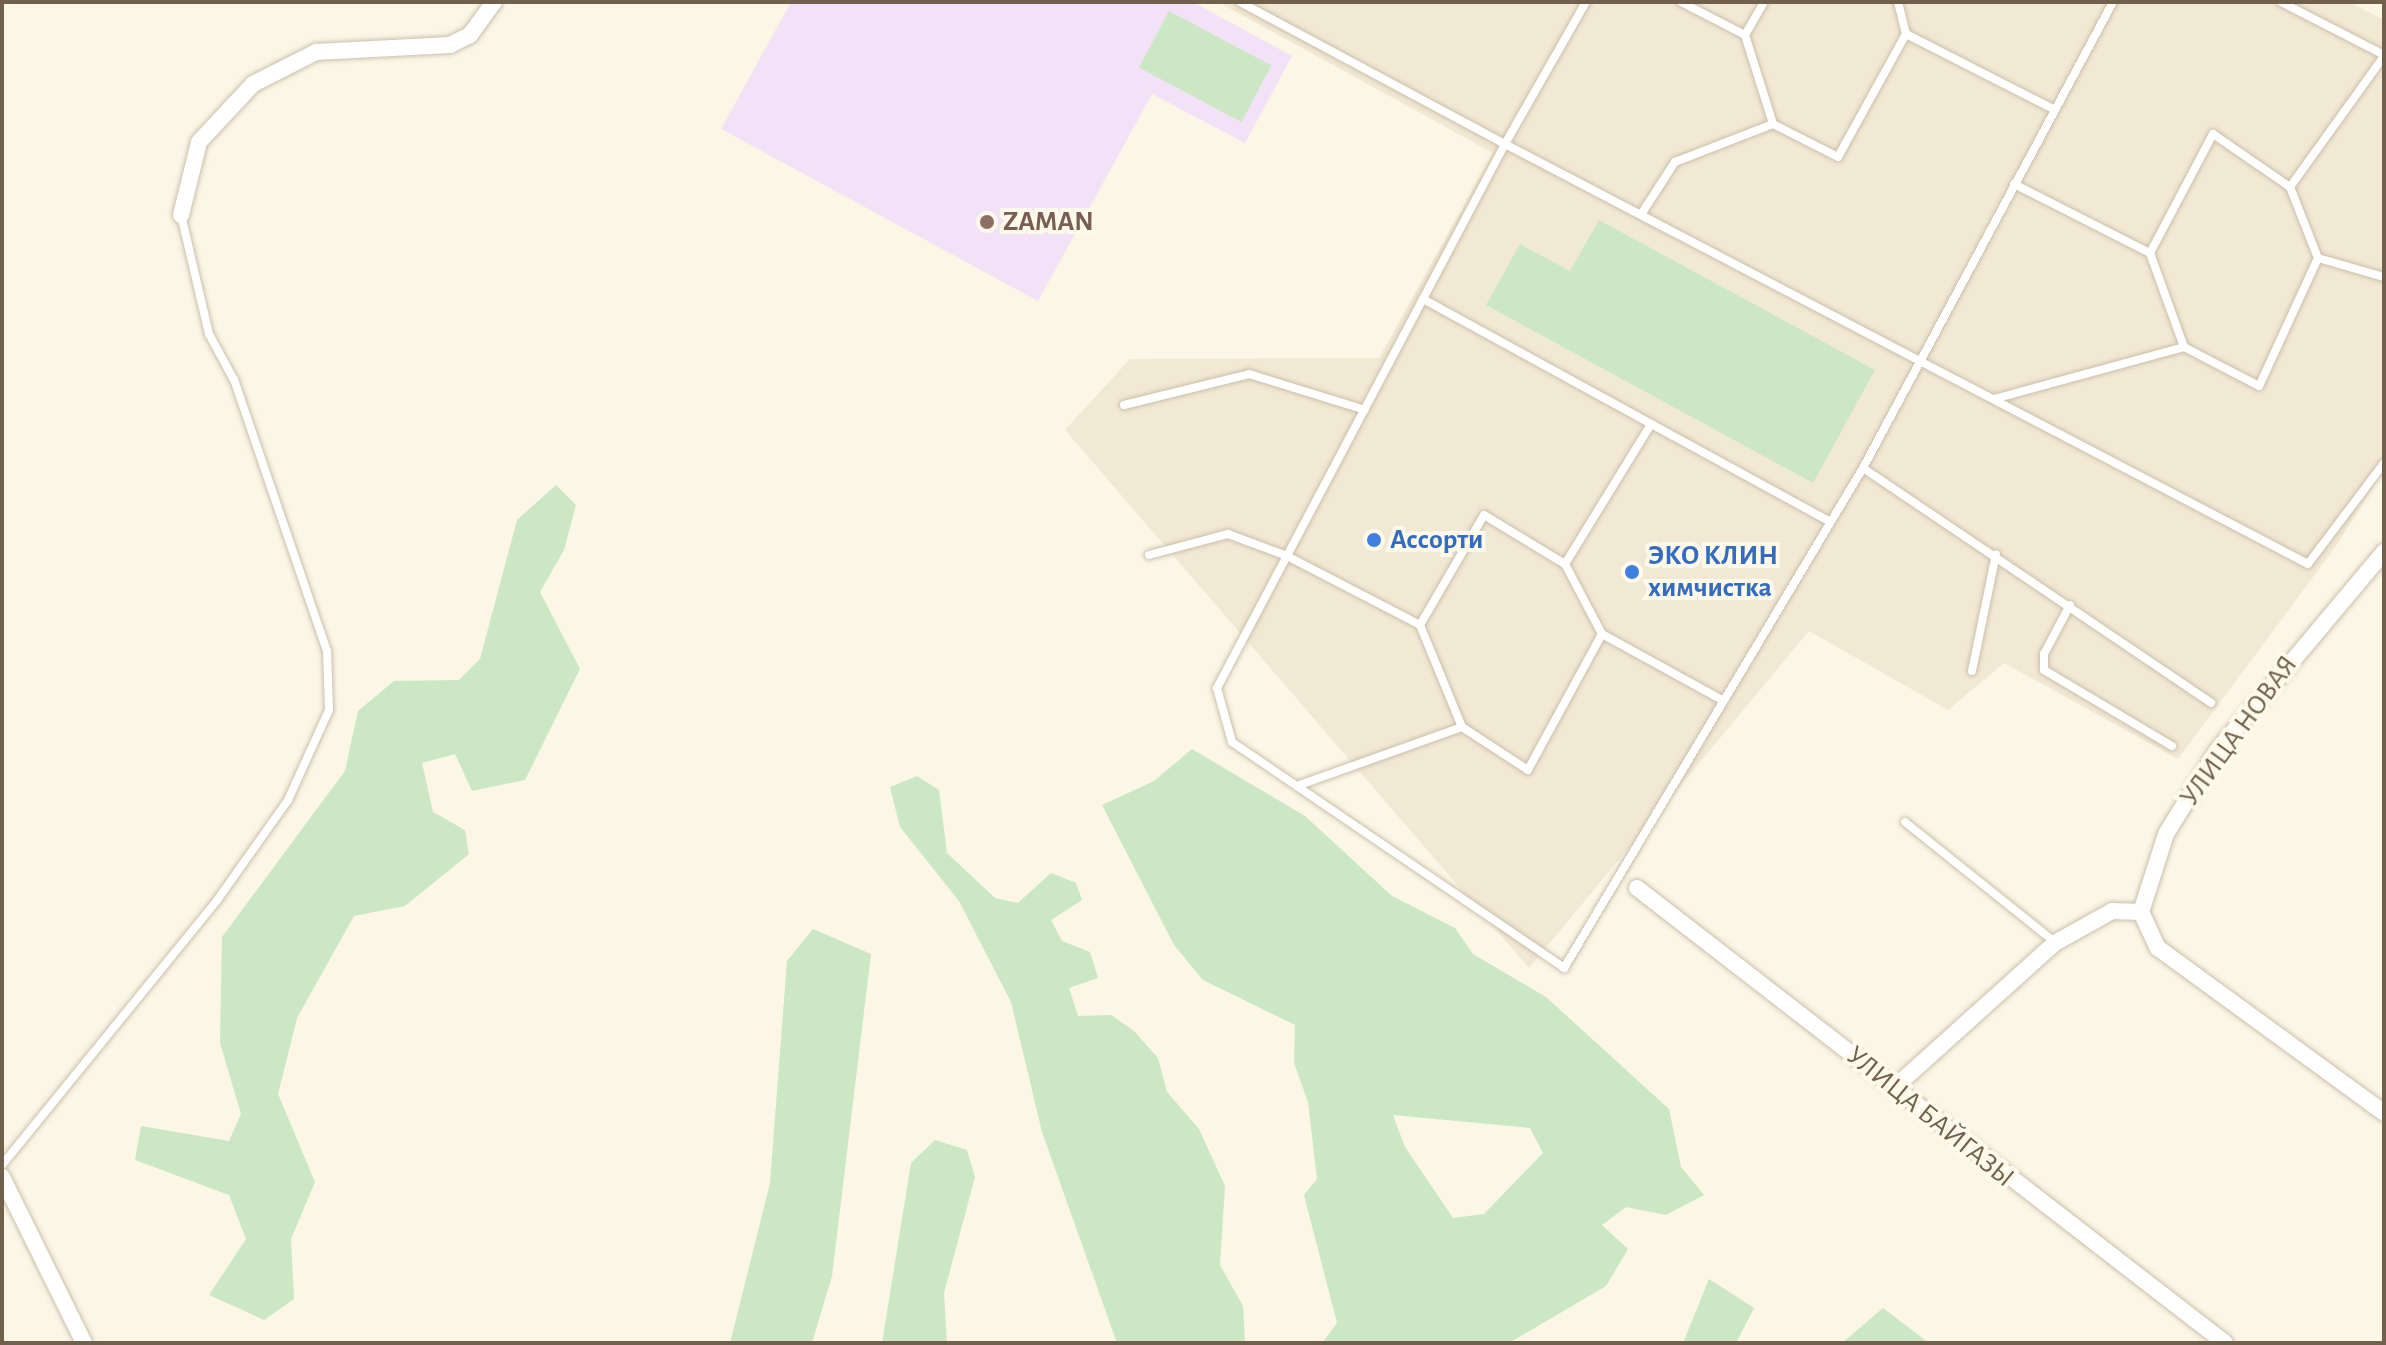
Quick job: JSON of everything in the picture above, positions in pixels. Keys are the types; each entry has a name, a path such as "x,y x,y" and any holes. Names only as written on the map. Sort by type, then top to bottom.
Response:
{"street":[{"path":"181,215 199,142 253,84 316,52 450,45 470,35 494,2"},
{"name":"УЛИЦА НОВАЯ","path":"2141,912 2166,834 2217,751 2384,552"},
{"name":"УЛИЦА БАЙГАЗЫ","path":"1637,888 2225,1343"},
{"path":"1895,1087 2055,943 2112,911 2141,912 2158,948 2384,1113"},
{"path":"2,1177 84,1343"}],"lane":[{"path":"1240,2 2308,564 2384,463"},
{"path":"1586,2 1505,144 1217,688 1232,742 1564,968 1828,521 1863,468 2113,2"},
{"path":"1681,2 1745,35 1773,124 1838,157 1906,34 1898,2"},
{"path":"1745,35 1764,2"},
{"path":"2281,2 2384,55 2290,187"},
{"path":"1906,34 2053,109"},
{"path":"1642,213 1675,162 1773,124"},
{"path":"2014,184 2150,253 2184,347 2259,386 2318,258 2290,187 2213,134 2150,253"},
{"path":"2,1165 218,899 288,800 329,710 327,651 234,380 209,334 181,215"},
{"path":"2318,258 2384,277"},
{"path":"1423,299 1828,521"},
{"path":"1994,399 2184,347"},
{"path":"1124,405 1249,374 1365,410"},
{"path":"1565,564 1651,424"},
{"path":"1863,468 1996,554 2211,703"},
{"path":"1420,625 1484,515 1565,564 1602,634 1722,700"},
{"path":"1149,555 1228,534 1287,556 1420,625 1462,727 1528,770 1602,634"},
{"path":"1972,671 1996,554"},
{"path":"2070,605 2044,654 2044,670 2172,746"},
{"path":"1297,786 1462,727"},
{"path":"1905,822 2055,943"}],"shaded area":[{"name":"ZAMAN","path":"791,2 1193,2 1292,56 1245,143 1152,94 1038,301 721,129"},
{"path":"1218,2 2349,2 2384,20 2384,469 2336,546 2178,759 2004,663 1948,710 1809,631 1529,968 1065,430 1130,359 1379,358 1493,153"}],"green space":[{"path":"1169,11 1271,65 1241,122 1139,68"},
{"path":"1599,220 1875,370 1813,483 1486,305 1520,244 1570,271"},
{"path":"556,485 576,505 564,550 540,592 580,669 525,780 472,791 455,754 422,763 433,812 465,830 469,854 405,906 354,916 297,1018 278,1094 315,1182 291,1239 294,1299 264,1320 209,1295 246,1239 229,1195 135,1160 141,1126 229,1141 241,1114 220,1043 222,937 345,771 358,711 394,681 459,680 480,659 517,520"},
{"path":"1192,749 1305,816 1392,896 1455,928 1473,954 1546,997 1669,1109 1681,1167 1704,1195 1666,1215 1626,1207 1602,1225 1628,1249 1606,1286 1509,1343 1322,1343 1337,1323 1304,1195 1317,1179 1308,1102 1294,1063 1295,1025 1203,980 1174,945 1102,805 1154,781","holes":["1393,1115 1530,1128 1543,1153 1484,1214 1453,1218 1405,1147"]},
{"path":"917,776 939,790 947,853 995,898 1018,903 1051,873 1076,883 1082,900 1051,920 1062,941 1090,952 1098,978 1069,988 1078,1016 1111,1015 1134,1031 1158,1058 1167,1092 1199,1129 1225,1186 1220,1265 1243,1306 1245,1343 1117,1343 1042,1132 1011,1002 959,901 900,827 890,787"},
{"path":"813,929 871,954 832,1276 812,1343 730,1343 770,1183 787,961"},
{"path":"935,1140 967,1150 975,1177 944,1293 947,1343 882,1343 911,1163"},
{"path":"1709,1279 1754,1308 1736,1343 1683,1343"},
{"path":"1883,1308 1929,1343 1842,1343"}],"place":[{"name":"ZAMAN","path":"987,222"},
{"name":"Ассорти","path":"1374,540"},
{"name":"ЭКО КЛИН химчистка","path":"1632,572"}]}
